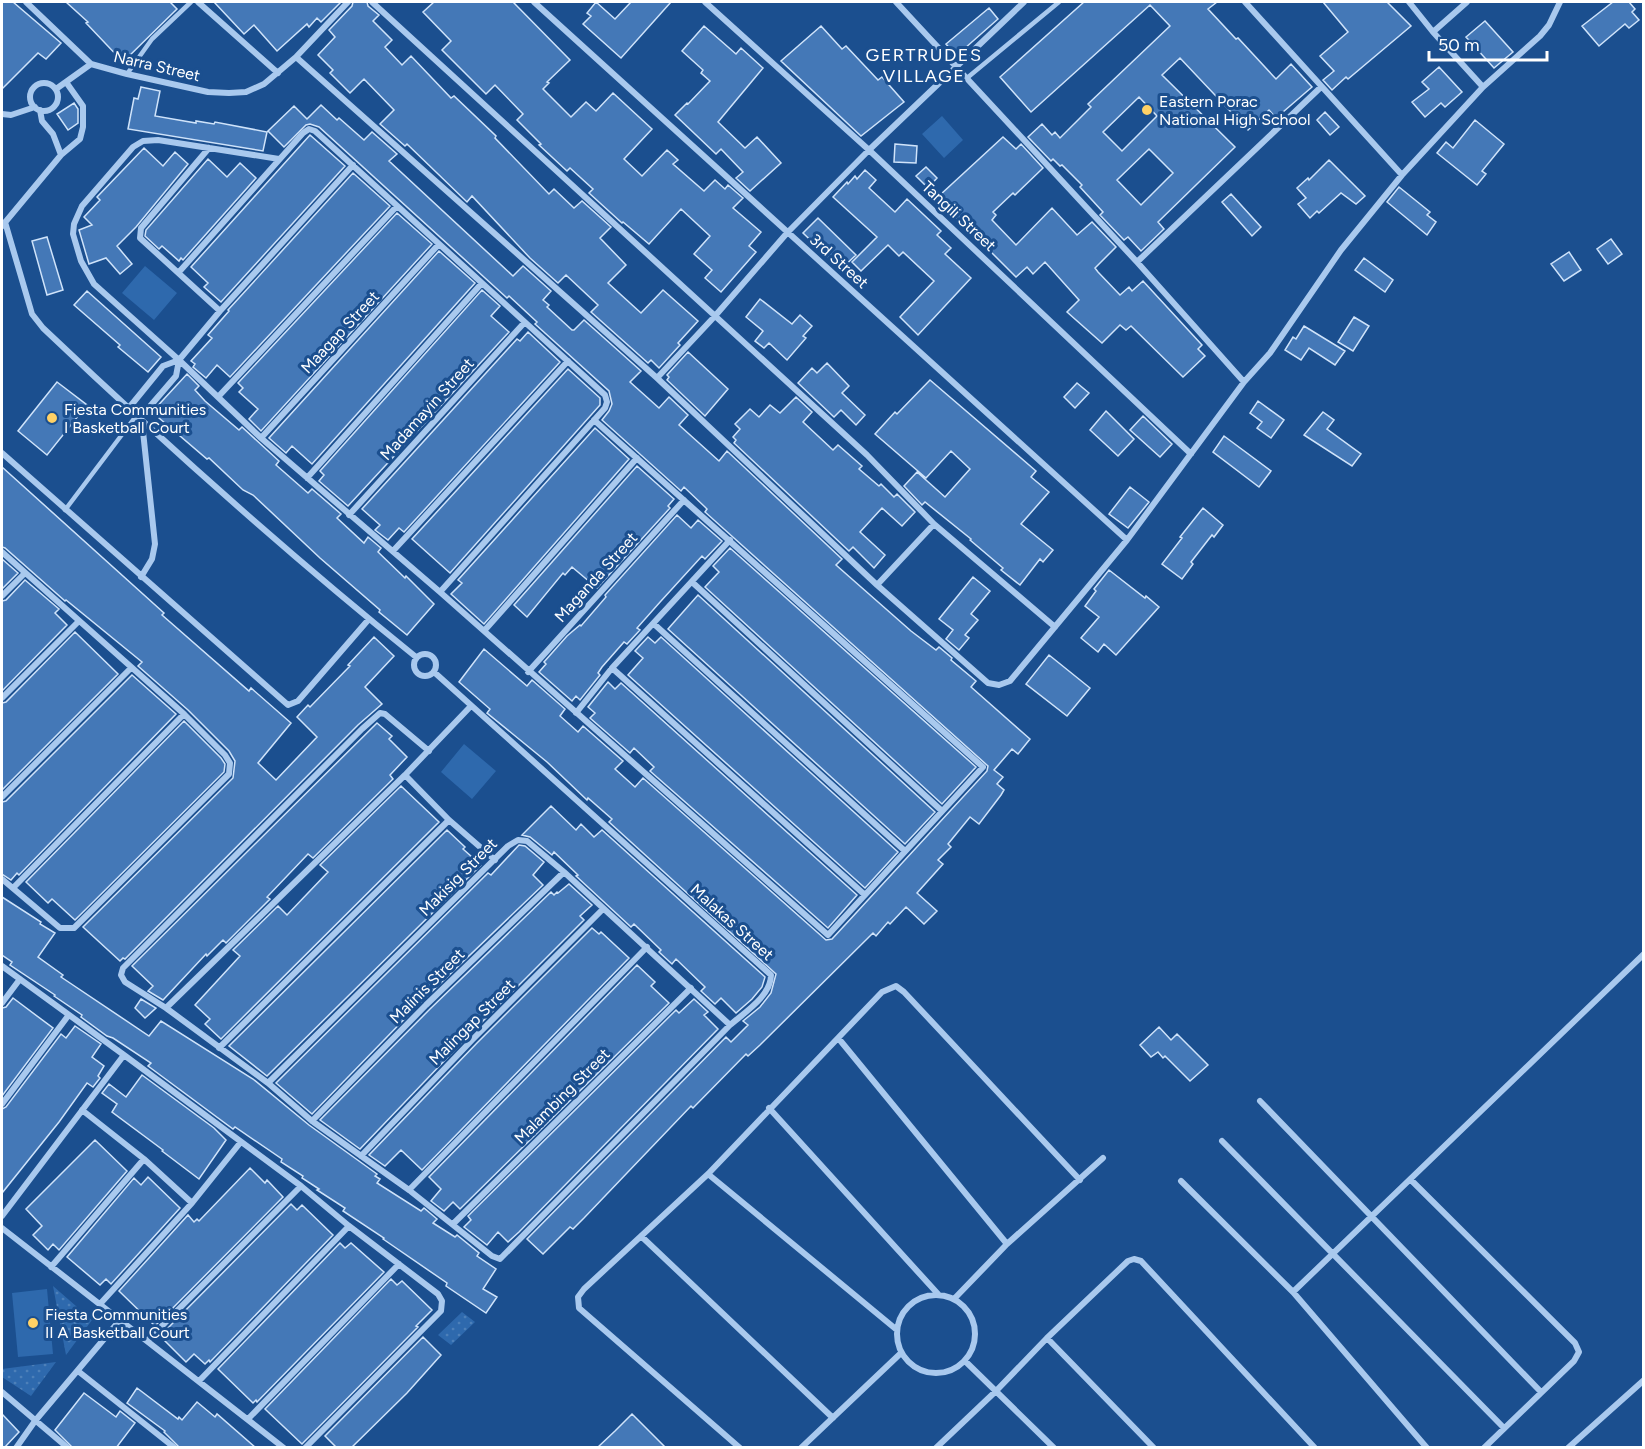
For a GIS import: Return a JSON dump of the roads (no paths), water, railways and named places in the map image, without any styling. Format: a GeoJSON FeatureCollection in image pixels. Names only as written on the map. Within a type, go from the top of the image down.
{"type":"FeatureCollection","features":[{"type":"Feature","properties":{"kind":"street","name":"Narra Street"},"geometry":{"type":"LineString","coordinates":[[26,2],[91,64],[208,92],[229,93],[246,92],[264,84],[296,57],[348,2]]}},
{"type":"Feature","properties":{"kind":"street"},"geometry":{"type":"LineString","coordinates":[[198,2],[278,73]]}},
{"type":"Feature","properties":{"kind":"street"},"geometry":{"type":"LineString","coordinates":[[372,2],[867,455],[934,524],[1055,627]]}},
{"type":"Feature","properties":{"kind":"street","name":"3rd Street"},"geometry":{"type":"LineString","coordinates":[[534,2],[1127,540]]}},
{"type":"Feature","properties":{"kind":"street","name":"Tangili Street"},"geometry":{"type":"LineString","coordinates":[[705,2],[869,150],[1191,454]]}},
{"type":"Feature","properties":{"kind":"street"},"geometry":{"type":"LineString","coordinates":[[896,2],[1137,262],[1244,382]]}},
{"type":"Feature","properties":{"kind":"street"},"geometry":{"type":"LineString","coordinates":[[657,378],[787,233],[869,150],[1024,2]]}},
{"type":"Feature","properties":{"kind":"street"},"geometry":{"type":"LineString","coordinates":[[1245,2],[1402,175]]}},
{"type":"Feature","properties":{"kind":"street"},"geometry":{"type":"LineString","coordinates":[[1409,2],[1483,87]]}},
{"type":"Feature","properties":{"kind":"street"},"geometry":{"type":"LineString","coordinates":[[1433,32],[1467,2]]}},
{"type":"Feature","properties":{"kind":"street"},"geometry":{"type":"LineString","coordinates":[[296,57],[657,378],[877,585],[988,683],[999,685],[1010,681],[1127,540],[1244,382],[1270,353],[1341,250],[1402,175],[1448,128],[1483,87],[1540,36],[1550,25],[1560,2]]}},
{"type":"Feature","properties":{"kind":"street"},"geometry":{"type":"LineString","coordinates":[[56,89],[91,64]]}},
{"type":"Feature","properties":{"kind":"street"},"geometry":{"type":"LineString","coordinates":[[2,114],[11,115],[37,109],[51,109],[58,95],[56,89],[48,83],[43,82],[33,87],[30,98],[37,109],[42,121],[53,134],[61,155]]}},
{"type":"Feature","properties":{"kind":"street"},"geometry":{"type":"LineString","coordinates":[[66,82],[83,106],[84,120],[80,139],[61,155],[3,224],[32,314],[43,328],[128,409],[369,619],[416,657]]}},
{"type":"Feature","properties":{"kind":"street"},"geometry":{"type":"LineString","coordinates":[[1137,262],[1322,87]]}},
{"type":"Feature","properties":{"kind":"street"},"geometry":{"type":"LineString","coordinates":[[179,272],[279,159],[309,129],[315,131],[353,165],[605,395],[607,402],[605,408],[440,592]]}},
{"type":"Feature","properties":{"kind":"street"},"geometry":{"type":"LineString","coordinates":[[279,159],[158,140],[143,141],[124,155],[81,206],[74,224],[73,234],[81,261],[94,284],[261,438],[440,592],[828,935],[983,767],[594,420]]}},
{"type":"Feature","properties":{"kind":"street"},"geometry":{"type":"LineString","coordinates":[[210,148],[139,233],[140,238],[220,311]]}},
{"type":"Feature","properties":{"kind":"street"},"geometry":{"type":"LineString","coordinates":[[141,577],[152,559],[155,544],[139,418],[176,376],[179,360],[220,311],[353,165]]}},
{"type":"Feature","properties":{"kind":"street"},"geometry":{"type":"LineString","coordinates":[[218,397],[397,206]]}},
{"type":"Feature","properties":{"kind":"street","name":"Maagap Street"},"geometry":{"type":"LineString","coordinates":[[261,438],[439,244]]}},
{"type":"Feature","properties":{"kind":"street"},"geometry":{"type":"LineString","coordinates":[[307,478],[482,283]]}},
{"type":"Feature","properties":{"kind":"street","name":"Madamayin Street"},"geometry":{"type":"LineString","coordinates":[[349,514],[524,323]]}},
{"type":"Feature","properties":{"kind":"street"},"geometry":{"type":"LineString","coordinates":[[128,409],[163,366],[179,360]]}},
{"type":"Feature","properties":{"kind":"street"},"geometry":{"type":"LineString","coordinates":[[393,551],[568,361]]}},
{"type":"Feature","properties":{"kind":"street"},"geometry":{"type":"LineString","coordinates":[[2,453],[65,511],[288,705],[298,700],[369,619]]}},
{"type":"Feature","properties":{"kind":"street"},"geometry":{"type":"LineString","coordinates":[[484,632],[637,458]]}},
{"type":"Feature","properties":{"kind":"street","name":"Maganda Street"},"geometry":{"type":"LineString","coordinates":[[528,672],[684,500]]}},
{"type":"Feature","properties":{"kind":"street"},"geometry":{"type":"LineString","coordinates":[[877,585],[934,524]]}},
{"type":"Feature","properties":{"kind":"street"},"geometry":{"type":"LineString","coordinates":[[576,713],[612,668],[730,540]]}},
{"type":"Feature","properties":{"kind":"street"},"geometry":{"type":"LineString","coordinates":[[2,552],[184,714],[225,755],[230,763],[229,774],[74,928],[60,928],[2,879]]}},
{"type":"Feature","properties":{"kind":"street"},"geometry":{"type":"LineString","coordinates":[[2,596],[25,573]]}},
{"type":"Feature","properties":{"kind":"street"},"geometry":{"type":"LineString","coordinates":[[692,582],[942,811]]}},
{"type":"Feature","properties":{"kind":"street"},"geometry":{"type":"LineString","coordinates":[[2,698],[79,621]]}},
{"type":"Feature","properties":{"kind":"street"},"geometry":{"type":"LineString","coordinates":[[654,624],[905,851]]}},
{"type":"Feature","properties":{"kind":"street"},"geometry":{"type":"LineString","coordinates":[[429,654],[436,666],[434,672],[426,677],[417,674],[413,666],[416,657],[429,654]]}},
{"type":"Feature","properties":{"kind":"street"},"geometry":{"type":"LineString","coordinates":[[2,797],[131,668]]}},
{"type":"Feature","properties":{"kind":"street"},"geometry":{"type":"LineString","coordinates":[[612,668],[865,895]]}},
{"type":"Feature","properties":{"kind":"street","name":"Malakas Street"},"geometry":{"type":"LineString","coordinates":[[434,672],[470,707],[771,975],[771,984],[767,991],[730,1025],[500,1259],[492,1256],[453,1224]]}},
{"type":"Feature","properties":{"kind":"street"},"geometry":{"type":"LineString","coordinates":[[166,1008],[405,775],[470,707]]}},
{"type":"Feature","properties":{"kind":"street"},"geometry":{"type":"LineString","coordinates":[[429,751],[385,714],[380,713],[123,968],[121,975],[125,982],[166,1008],[268,1083],[312,1121],[453,1224]]}},
{"type":"Feature","properties":{"kind":"street"},"geometry":{"type":"LineString","coordinates":[[13,888],[184,714]]}},
{"type":"Feature","properties":{"kind":"street"},"geometry":{"type":"LineString","coordinates":[[405,775],[449,820],[495,860]]}},
{"type":"Feature","properties":{"kind":"street"},"geometry":{"type":"LineString","coordinates":[[219,1048],[449,820]]}},
{"type":"Feature","properties":{"kind":"street","name":"Makisig Street"},"geometry":{"type":"LineString","coordinates":[[268,1083],[508,846],[518,840],[527,841],[564,872],[730,1025]]}},
{"type":"Feature","properties":{"kind":"street","name":"Malinis Street"},"geometry":{"type":"LineString","coordinates":[[312,1121],[426,1005],[564,872]]}},
{"type":"Feature","properties":{"kind":"street","name":"Malingap Street"},"geometry":{"type":"LineString","coordinates":[[361,1156],[473,1039],[603,909]]}},
{"type":"Feature","properties":{"kind":"street"},"geometry":{"type":"LineString","coordinates":[[409,1190],[647,947]]}},
{"type":"Feature","properties":{"kind":"street"},"geometry":{"type":"LineString","coordinates":[[1293,1292],[1644,954]]}},
{"type":"Feature","properties":{"kind":"street"},"geometry":{"type":"LineString","coordinates":[[2,966],[301,1186],[438,1294],[441,1311],[306,1448]]}},
{"type":"Feature","properties":{"kind":"street"},"geometry":{"type":"LineString","coordinates":[[2,1003],[20,979]]}},
{"type":"Feature","properties":{"kind":"street"},"geometry":{"type":"LineString","coordinates":[[740,1448],[579,1308],[578,1297],[708,1174],[882,992],[896,986],[904,992],[1080,1180]]}},
{"type":"Feature","properties":{"kind":"street","name":"Malambing Street"},"geometry":{"type":"LineString","coordinates":[[453,1224],[691,988]]}},
{"type":"Feature","properties":{"kind":"street"},"geometry":{"type":"LineString","coordinates":[[2,1104],[68,1016]]}},
{"type":"Feature","properties":{"kind":"street"},"geometry":{"type":"LineString","coordinates":[[839,1039],[1007,1244]]}},
{"type":"Feature","properties":{"kind":"street"},"geometry":{"type":"LineString","coordinates":[[2,1216],[123,1055]]}},
{"type":"Feature","properties":{"kind":"street"},"geometry":{"type":"LineString","coordinates":[[1260,1101],[1541,1392]]}},
{"type":"Feature","properties":{"kind":"street"},"geometry":{"type":"LineString","coordinates":[[769,1108],[938,1294]]}},
{"type":"Feature","properties":{"kind":"street"},"geometry":{"type":"LineString","coordinates":[[82,1110],[144,1159],[192,1203]]}},
{"type":"Feature","properties":{"kind":"street"},"geometry":{"type":"LineString","coordinates":[[1222,1141],[1504,1428]]}},
{"type":"Feature","properties":{"kind":"street"},"geometry":{"type":"LineString","coordinates":[[100,1305],[192,1203],[240,1143]]}},
{"type":"Feature","properties":{"kind":"street"},"geometry":{"type":"LineString","coordinates":[[954,1299],[1007,1244],[1104,1158]]}},
{"type":"Feature","properties":{"kind":"street"},"geometry":{"type":"LineString","coordinates":[[51,1267],[144,1159]]}},
{"type":"Feature","properties":{"kind":"street"},"geometry":{"type":"LineString","coordinates":[[708,1174],[897,1330]]}},
{"type":"Feature","properties":{"kind":"street"},"geometry":{"type":"LineString","coordinates":[[1411,1180],[1575,1343],[1579,1352],[1574,1361],[1484,1448]]}},
{"type":"Feature","properties":{"kind":"street"},"geometry":{"type":"LineString","coordinates":[[1181,1181],[1293,1292],[1427,1448]]}},
{"type":"Feature","properties":{"kind":"street"},"geometry":{"type":"LineString","coordinates":[[147,1341],[301,1186]]}},
{"type":"Feature","properties":{"kind":"street"},"geometry":{"type":"LineString","coordinates":[[199,1381],[349,1226]]}},
{"type":"Feature","properties":{"kind":"street"},"geometry":{"type":"LineString","coordinates":[[2,1228],[284,1448]]}},
{"type":"Feature","properties":{"kind":"street"},"geometry":{"type":"LineString","coordinates":[[640,1236],[833,1418]]}},
{"type":"Feature","properties":{"kind":"street"},"geometry":{"type":"LineString","coordinates":[[939,1446],[1047,1338],[1128,1261],[1134,1259],[1141,1261],[1315,1448]]}},
{"type":"Feature","properties":{"kind":"street"},"geometry":{"type":"LineString","coordinates":[[248,1419],[399,1264]]}},
{"type":"Feature","properties":{"kind":"street"},"geometry":{"type":"LineString","coordinates":[[938,1294],[954,1299],[972,1316],[975,1328],[974,1345],[965,1361],[956,1369],[944,1373],[919,1370],[901,1353],[897,1342],[900,1319],[915,1301],[926,1296],[938,1294]]}},
{"type":"Feature","properties":{"kind":"street"},"geometry":{"type":"LineString","coordinates":[[16,1448],[35,1421],[120,1320]]}},
{"type":"Feature","properties":{"kind":"street"},"geometry":{"type":"LineString","coordinates":[[1047,1338],[1154,1448]]}},
{"type":"Feature","properties":{"kind":"street"},"geometry":{"type":"LineString","coordinates":[[801,1448],[901,1353]]}},
{"type":"Feature","properties":{"kind":"street"},"geometry":{"type":"LineString","coordinates":[[965,1361],[1054,1448]]}},
{"type":"Feature","properties":{"kind":"street"},"geometry":{"type":"LineString","coordinates":[[78,1371],[175,1448]]}},
{"type":"Feature","properties":{"kind":"street"},"geometry":{"type":"LineString","coordinates":[[1568,1448],[1644,1380]]}},
{"type":"Feature","properties":{"kind":"street"},"geometry":{"type":"LineString","coordinates":[[2,1392],[68,1448]]}},
{"type":"Feature","properties":{"kind":"lane"},"geometry":{"type":"LineString","coordinates":[[127,74],[152,39],[191,2]]}},
{"type":"Feature","properties":{"kind":"lane"},"geometry":{"type":"LineString","coordinates":[[967,78],[1059,2]]}},
{"type":"Feature","properties":{"kind":"lane"},"geometry":{"type":"LineString","coordinates":[[65,511],[139,418]]}},
{"type":"Feature","properties":{"kind":"place","name":"Eastern Porac National High School"},"geometry":{"type":"Point","coordinates":[1147,110]}},
{"type":"Feature","properties":{"kind":"place","name":"Fiesta Communities I Basketball Court"},"geometry":{"type":"Point","coordinates":[52,418]}},
{"type":"Feature","properties":{"kind":"place","name":"Fiesta Communities II A Basketball Court"},"geometry":{"type":"Point","coordinates":[33,1323]}},
{"type":"Feature","properties":{"kind":"district","name":"GERTRUDES VILLAGE"},"geometry":{"type":"Point","coordinates":[924,65]}}]}
